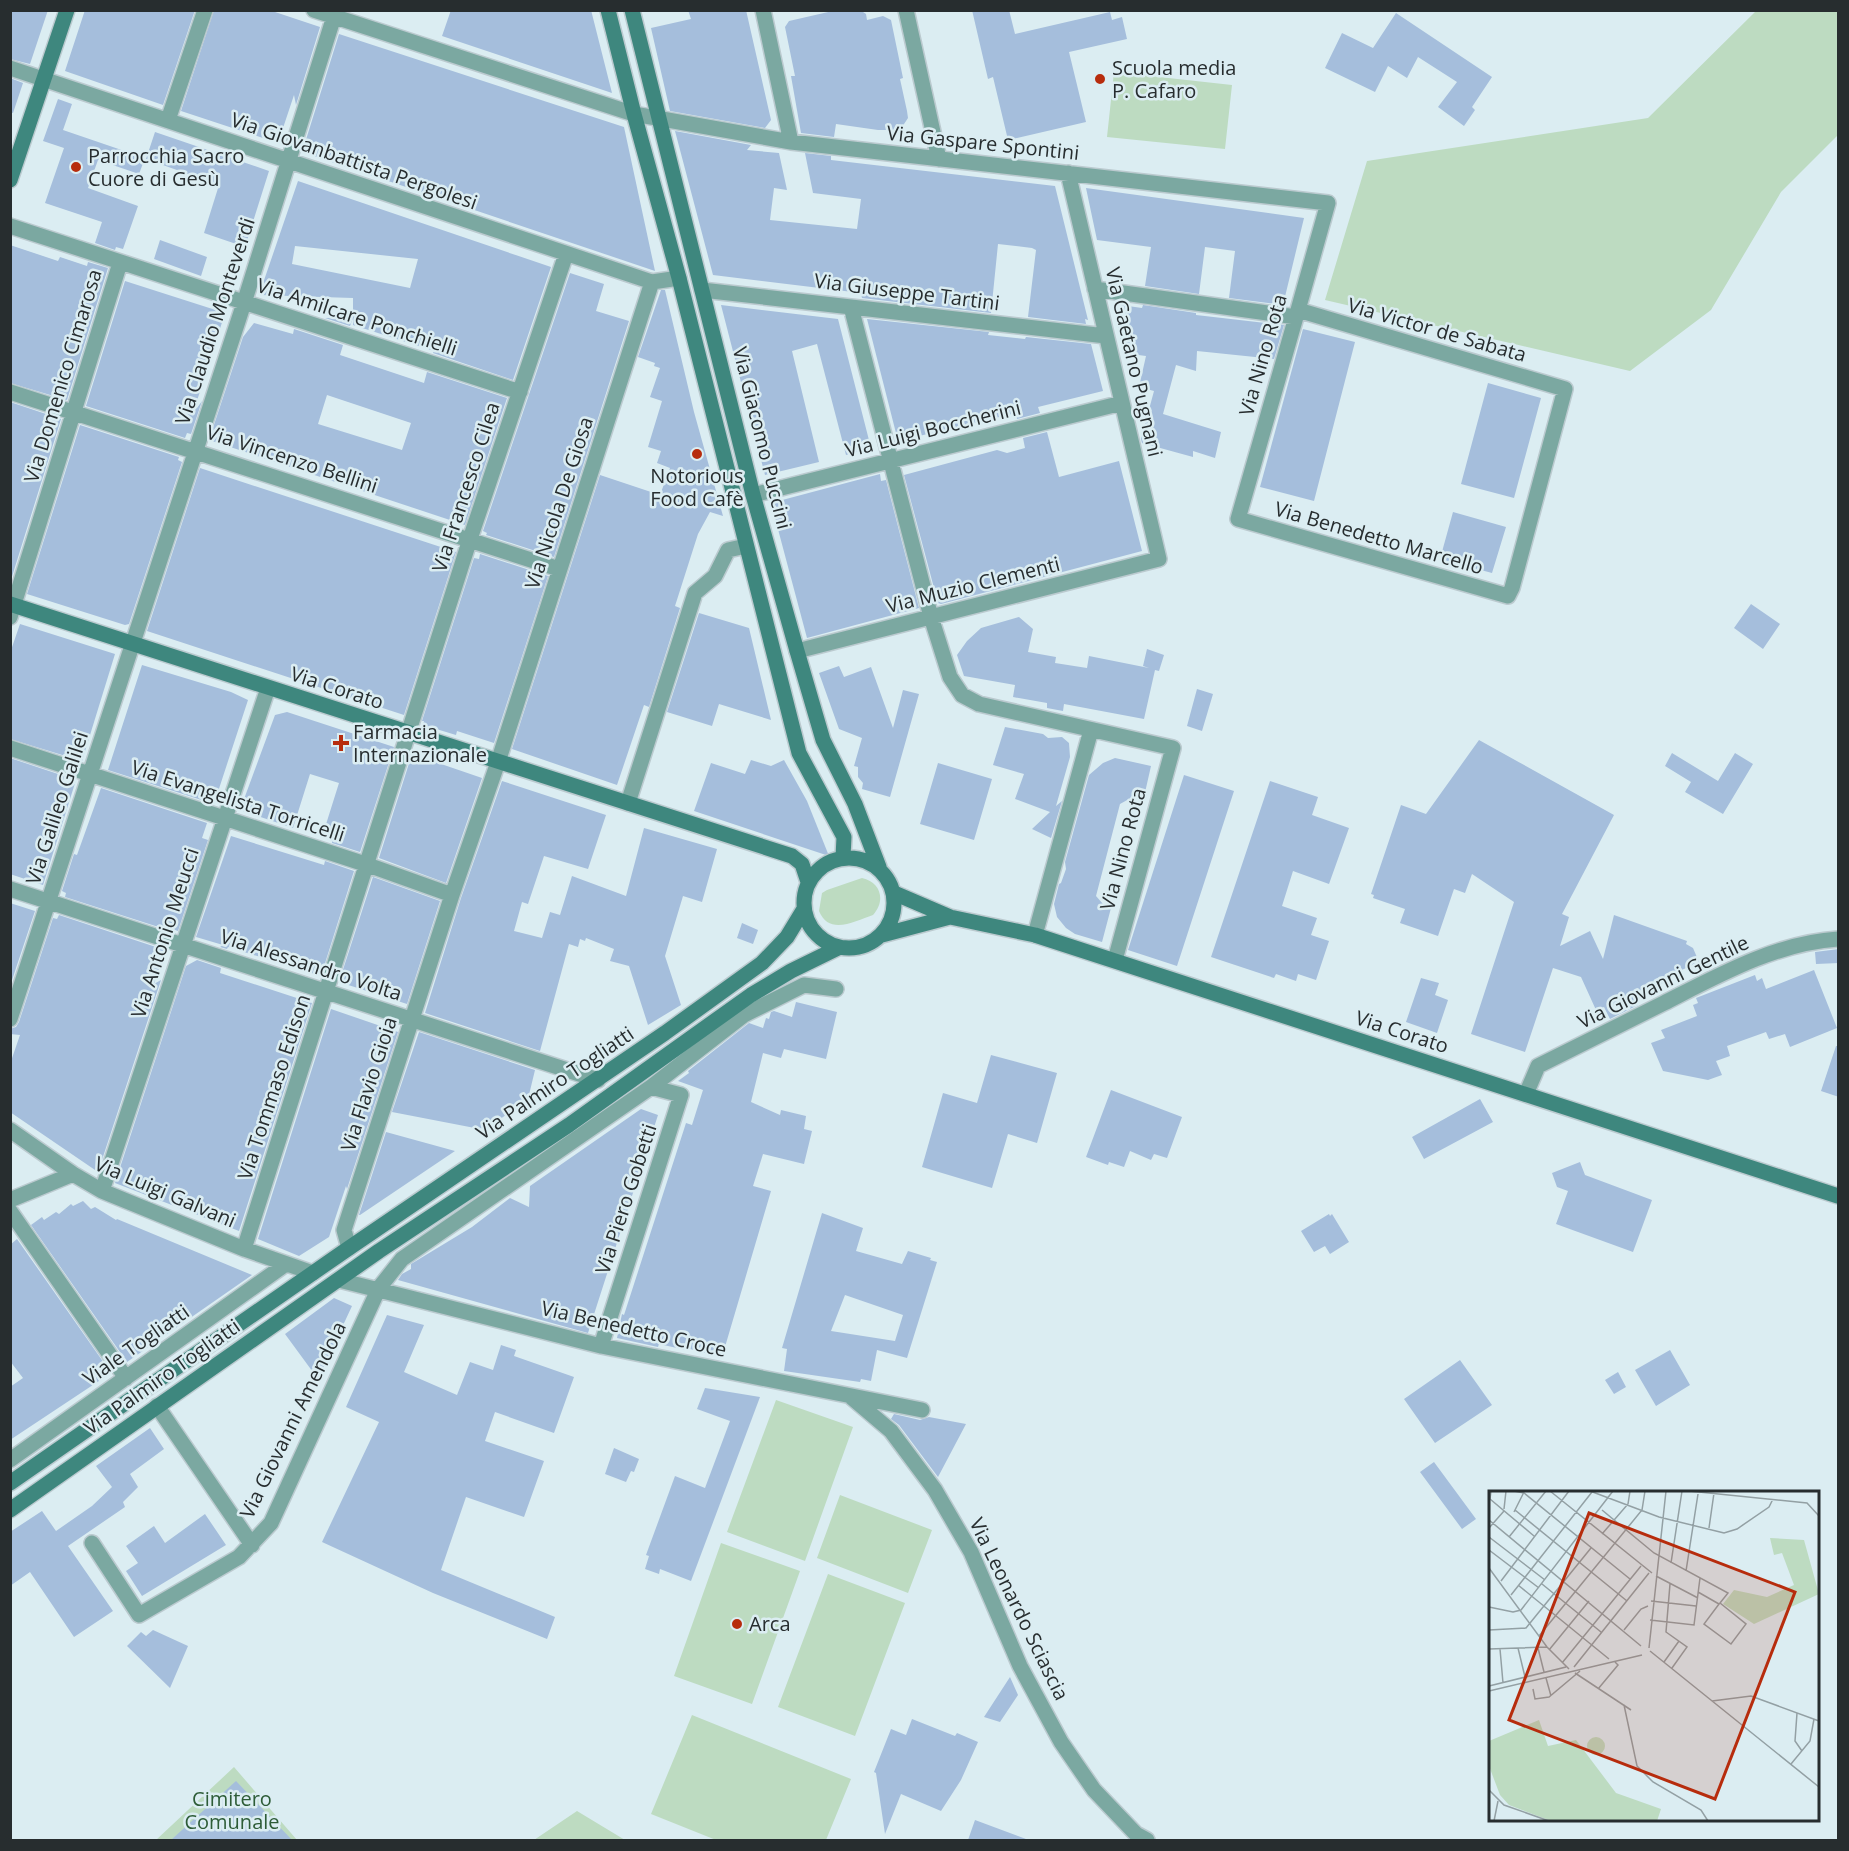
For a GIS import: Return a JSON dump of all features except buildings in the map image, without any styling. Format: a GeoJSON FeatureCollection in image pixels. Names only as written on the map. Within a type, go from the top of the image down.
{"type":"FeatureCollection","features":[{"type":"Feature","properties":{"kind":"main road"},"geometry":{"type":"LineString","coordinates":[[10,180],[67,10]]}},
{"type":"Feature","properties":{"kind":"main road"},"geometry":{"type":"LineString","coordinates":[[608,10],[679,278],[799,753],[844,837],[843,857]]}},
{"type":"Feature","properties":{"kind":"main road","name":"Via Giacomo Puccini"},"geometry":{"type":"LineString","coordinates":[[632,10],[753,495],[797,651],[823,740],[855,804],[879,867]]}},
{"type":"Feature","properties":{"kind":"main road","name":"Via Corato"},"geometry":{"type":"LineString","coordinates":[[12,608],[133,644],[792,856],[802,864],[808,882]]}},
{"type":"Feature","properties":{"kind":"main road"},"geometry":{"type":"LineString","coordinates":[[840,947],[826,943],[815,934],[804,909],[804,894],[808,882],[816,872],[825,864],[843,857],[862,859],[879,867],[889,879],[894,893],[895,908],[890,923],[882,935]]}},
{"type":"Feature","properties":{"kind":"main road","name":"Via Corato"},"geometry":{"type":"LineString","coordinates":[[894,893],[950,917],[1035,934],[1839,1196]]}},
{"type":"Feature","properties":{"kind":"main road","name":"Via Palmiro Togliatti"},"geometry":{"type":"LineString","coordinates":[[10,1484],[349,1248],[598,1080],[762,963],[787,937],[804,909]]}},
{"type":"Feature","properties":{"kind":"main road","name":"Via Corato"},"geometry":{"type":"LineString","coordinates":[[840,947],[855,948],[869,944],[882,935],[950,917]]}},
{"type":"Feature","properties":{"kind":"main road","name":"Via Palmiro Togliatti"},"geometry":{"type":"LineString","coordinates":[[10,1510],[339,1280],[569,1125],[752,995],[840,947]]}},
{"type":"Feature","properties":{"kind":"main road"},"geometry":{"type":"LineString","coordinates":[[313,1273],[339,1280]]}},
{"type":"Feature","properties":{"kind":"street"},"geometry":{"type":"LineString","coordinates":[[168,120],[205,10]]}},
{"type":"Feature","properties":{"kind":"street","name":"Via Gaspare Spontini"},"geometry":{"type":"LineString","coordinates":[[314,10],[335,14],[634,114],[659,119],[791,142],[1328,203]]}},
{"type":"Feature","properties":{"kind":"street"},"geometry":{"type":"LineString","coordinates":[[763,10],[791,142]]}},
{"type":"Feature","properties":{"kind":"street"},"geometry":{"type":"LineString","coordinates":[[906,10],[939,159]]}},
{"type":"Feature","properties":{"kind":"street","name":"Via Claudio Monteverdi"},"geometry":{"type":"LineString","coordinates":[[133,644],[335,14]]}},
{"type":"Feature","properties":{"kind":"street","name":"Via Giovanbattista Pergolesi"},"geometry":{"type":"LineString","coordinates":[[10,68],[652,282]]}},
{"type":"Feature","properties":{"kind":"street","name":"Via Gaetano Pugnani"},"geometry":{"type":"LineString","coordinates":[[1068,173],[1159,559]]}},
{"type":"Feature","properties":{"kind":"street","name":"Via Nino Rota"},"geometry":{"type":"LineString","coordinates":[[1238,519],[1328,203]]}},
{"type":"Feature","properties":{"kind":"street","name":"Via Amilcare Ponchielli"},"geometry":{"type":"LineString","coordinates":[[10,226],[520,392]]}},
{"type":"Feature","properties":{"kind":"street","name":"Via Francesco Cilea"},"geometry":{"type":"LineString","coordinates":[[409,733],[566,255]]}},
{"type":"Feature","properties":{"kind":"street","name":"Via Domenico Cimarosa"},"geometry":{"type":"LineString","coordinates":[[12,608],[120,263]]}},
{"type":"Feature","properties":{"kind":"street"},"geometry":{"type":"LineString","coordinates":[[652,282],[679,278]]}},
{"type":"Feature","properties":{"kind":"street","name":"Via Nicola De Giosa"},"geometry":{"type":"LineString","coordinates":[[498,762],[652,282]]}},
{"type":"Feature","properties":{"kind":"street","name":"Via Victor de Sabata"},"geometry":{"type":"LineString","coordinates":[[1095,289],[1297,314],[1565,389],[1508,596]]}},
{"type":"Feature","properties":{"kind":"street","name":"Via Giuseppe Tartini"},"geometry":{"type":"LineString","coordinates":[[702,290],[1106,336]]}},
{"type":"Feature","properties":{"kind":"street"},"geometry":{"type":"LineString","coordinates":[[851,307],[931,617],[950,677],[962,695],[979,704],[1091,730],[1035,934]]}},
{"type":"Feature","properties":{"kind":"street","name":"Via Vincenzo Bellini"},"geometry":{"type":"LineString","coordinates":[[10,392],[196,450],[559,569]]}},
{"type":"Feature","properties":{"kind":"street","name":"Via Luigi Boccherini"},"geometry":{"type":"LineString","coordinates":[[753,495],[1122,403]]}},
{"type":"Feature","properties":{"kind":"street","name":"Via Benedetto Marcello"},"geometry":{"type":"LineString","coordinates":[[1238,519],[1508,596]]}},
{"type":"Feature","properties":{"kind":"street"},"geometry":{"type":"LineString","coordinates":[[628,803],[695,593],[715,576],[728,550],[746,546]]}},
{"type":"Feature","properties":{"kind":"street","name":"Via Muzio Clementi"},"geometry":{"type":"LineString","coordinates":[[797,651],[1159,559]]}},
{"type":"Feature","properties":{"kind":"street","name":"Via Galileo Galilei"},"geometry":{"type":"LineString","coordinates":[[10,1019],[133,644]]}},
{"type":"Feature","properties":{"kind":"street","name":"Via Antonio Meucci"},"geometry":{"type":"LineString","coordinates":[[102,1191],[268,688]]}},
{"type":"Feature","properties":{"kind":"street","name":"Via Nino Rota"},"geometry":{"type":"LineString","coordinates":[[1091,730],[1173,748],[1114,960]]}},
{"type":"Feature","properties":{"kind":"street","name":"Via Tommaso Edison"},"geometry":{"type":"LineString","coordinates":[[244,1249],[409,733]]}},
{"type":"Feature","properties":{"kind":"street","name":"Via Evangelista Torricelli"},"geometry":{"type":"LineString","coordinates":[[10,748],[368,865],[452,895]]}},
{"type":"Feature","properties":{"kind":"street","name":"Via Flavio Gioia"},"geometry":{"type":"LineString","coordinates":[[349,1248],[344,1230],[452,895],[498,762]]}},
{"type":"Feature","properties":{"kind":"street","name":"Via Alessandro Volta"},"geometry":{"type":"LineString","coordinates":[[10,889],[598,1080]]}},
{"type":"Feature","properties":{"kind":"street","name":"Via Giovanni Gentile"},"geometry":{"type":"LineString","coordinates":[[1526,1094],[1538,1066],[1704,981],[1759,957],[1816,940],[1839,939]]}},
{"type":"Feature","properties":{"kind":"street","name":"Via Giovanni Amendola"},"geometry":{"type":"LineString","coordinates":[[92,1543],[139,1615],[239,1557],[271,1523],[379,1288],[402,1259],[651,1088],[744,1016],[804,985],[836,989]]}},
{"type":"Feature","properties":{"kind":"street","name":"Via Piero Gobetti"},"geometry":{"type":"LineString","coordinates":[[601,1346],[681,1095],[651,1088]]}},
{"type":"Feature","properties":{"kind":"street","name":"Via Luigi Galvani"},"geometry":{"type":"LineString","coordinates":[[10,1130],[73,1174],[102,1191],[244,1249],[313,1273]]}},
{"type":"Feature","properties":{"kind":"street"},"geometry":{"type":"LineString","coordinates":[[10,1200],[73,1174]]}},
{"type":"Feature","properties":{"kind":"street"},"geometry":{"type":"LineString","coordinates":[[10,1211],[126,1378]]}},
{"type":"Feature","properties":{"kind":"street","name":"Viale Togliatti"},"geometry":{"type":"LineString","coordinates":[[10,1460],[286,1264]]}},
{"type":"Feature","properties":{"kind":"street","name":"Via Benedetto Croce"},"geometry":{"type":"LineString","coordinates":[[339,1280],[379,1288],[601,1346],[922,1410]]}},
{"type":"Feature","properties":{"kind":"street","name":"Via Leonardo Sciascia"},"geometry":{"type":"LineString","coordinates":[[850,1396],[891,1431],[935,1490],[971,1552],[1020,1666],[1061,1742],[1094,1790],[1136,1834],[1147,1840]]}},
{"type":"Feature","properties":{"kind":"street"},"geometry":{"type":"LineString","coordinates":[[157,1406],[252,1545]]}},
{"type":"Feature","properties":{"kind":"green space"},"geometry":{"type":"Polygon","coordinates":[[[1756,11],[1838,11],[1838,135],[1781,192],[1711,310],[1630,371],[1325,300],[1367,161],[1648,118],[1756,11]]]}},
{"type":"Feature","properties":{"kind":"green space"},"geometry":{"type":"Polygon","coordinates":[[[1114,72],[1232,85],[1225,149],[1107,137],[1114,72]]]}},
{"type":"Feature","properties":{"kind":"green space"},"geometry":{"type":"Polygon","coordinates":[[[862,878],[874,884],[879,893],[879,904],[873,915],[843,925],[829,923],[823,919],[819,911],[822,893],[862,878]]]}},
{"type":"Feature","properties":{"kind":"green space"},"geometry":{"type":"Polygon","coordinates":[[[776,1400],[853,1427],[805,1561],[727,1532],[776,1400]]]}},
{"type":"Feature","properties":{"kind":"green space"},"geometry":{"type":"Polygon","coordinates":[[[840,1495],[932,1530],[908,1593],[817,1558],[840,1495]]]}},
{"type":"Feature","properties":{"kind":"green space","name":"Arca"},"geometry":{"type":"Polygon","coordinates":[[[721,1543],[800,1571],[752,1704],[674,1676],[721,1543]]]}},
{"type":"Feature","properties":{"kind":"green space"},"geometry":{"type":"Polygon","coordinates":[[[828,1574],[905,1603],[855,1736],[778,1707],[828,1574]]]}},
{"type":"Feature","properties":{"kind":"green space"},"geometry":{"type":"Polygon","coordinates":[[[692,1715],[851,1779],[826,1840],[716,1840],[651,1814],[692,1715]]]}},
{"type":"Feature","properties":{"kind":"green space","name":"Cimitero Comunale"},"geometry":{"type":"Polygon","coordinates":[[[234,1767],[297,1840],[156,1840],[234,1767]]]}},
{"type":"Feature","properties":{"kind":"green space"},"geometry":{"type":"Polygon","coordinates":[[[577,1811],[625,1840],[534,1840],[577,1811]]]}},
{"type":"Feature","properties":{"kind":"place","name":"Scuola media P. Cafaro"},"geometry":{"type":"Point","coordinates":[1100,79]}},
{"type":"Feature","properties":{"kind":"place","name":"Parrocchia Sacro Cuore di Gesù"},"geometry":{"type":"Point","coordinates":[76,167]}},
{"type":"Feature","properties":{"kind":"place","name":"Notorious Food Cafè"},"geometry":{"type":"Point","coordinates":[697,454]}},
{"type":"Feature","properties":{"kind":"place","name":"Farmacia Internazionale"},"geometry":{"type":"Point","coordinates":[341,743]}},
{"type":"Feature","properties":{"kind":"place","name":"Arca"},"geometry":{"type":"Point","coordinates":[737,1624]}}]}
